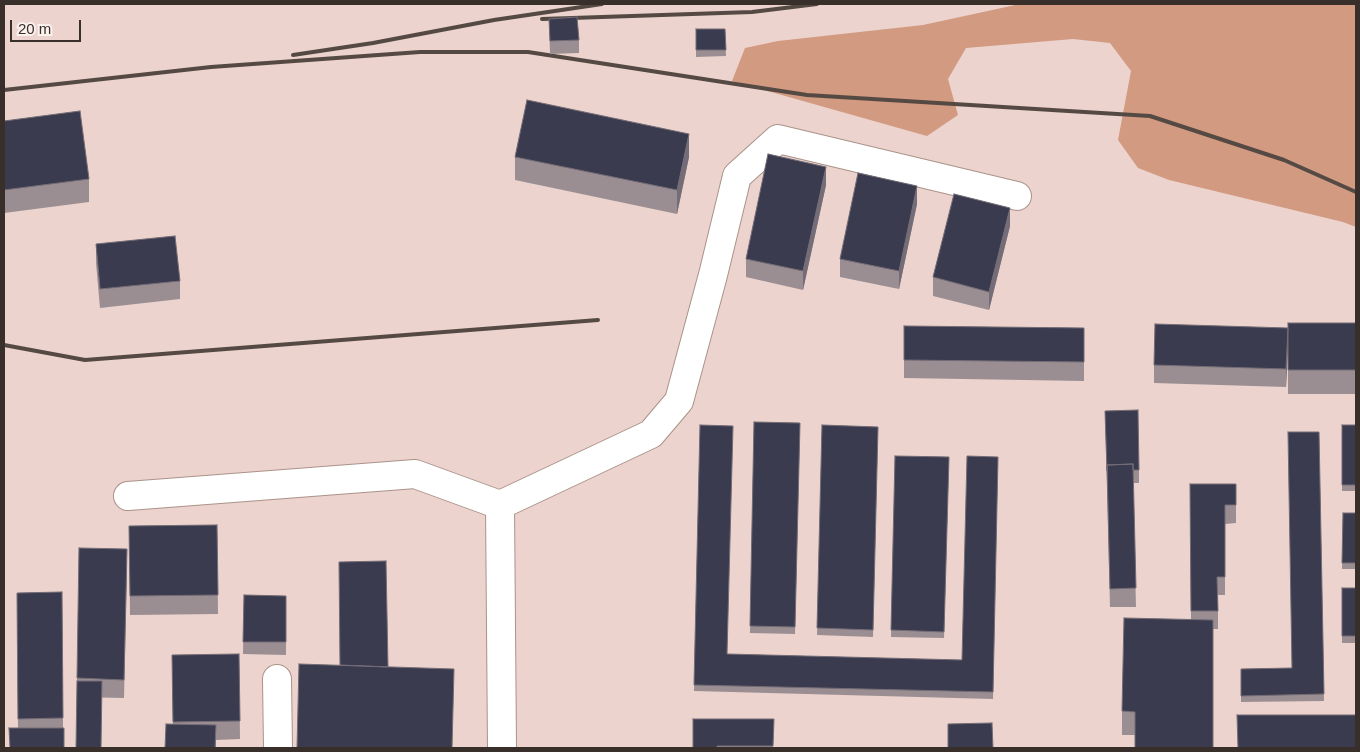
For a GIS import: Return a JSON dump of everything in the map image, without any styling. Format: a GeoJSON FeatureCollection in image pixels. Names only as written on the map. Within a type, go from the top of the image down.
{"type":"FeatureCollection","features":[{"type":"Feature","properties":{"kind":"lane"},"geometry":{"type":"LineString","coordinates":[[128,496],[414,474],[500,505],[651,434],[679,401],[737,176],[778,139],[1017,196]]}},
{"type":"Feature","properties":{"kind":"lane"},"geometry":{"type":"LineString","coordinates":[[500,505],[502,748]]}},
{"type":"Feature","properties":{"kind":"lane"},"geometry":{"type":"LineString","coordinates":[[277,680],[278,748]]}},
{"type":"Feature","properties":{"kind":"shaded area"},"geometry":{"type":"Polygon","coordinates":[[[4,4],[1356,4],[1356,748],[4,748],[4,4]]]}},
{"type":"Feature","properties":{"kind":"shaded area"},"geometry":{"type":"Polygon","coordinates":[[[1020,4],[1356,4],[1356,227],[1343,222],[1169,180],[1138,168],[1118,140],[1131,71],[1110,43],[1073,39],[966,48],[948,79],[958,115],[927,136],[732,81],[745,48],[778,41],[923,25],[1020,4]]]}},
{"type":"Feature","properties":{"kind":"building"},"geometry":{"type":"Polygon","coordinates":[[[577,17],[579,40],[550,41],[549,19],[577,17]]]}},
{"type":"Feature","properties":{"kind":"building"},"geometry":{"type":"Polygon","coordinates":[[[696,29],[725,29],[726,50],[696,50],[696,29]]]}},
{"type":"Feature","properties":{"kind":"building"},"geometry":{"type":"Polygon","coordinates":[[[527,100],[689,134],[677,190],[515,157],[527,100]]]}},
{"type":"Feature","properties":{"kind":"building"},"geometry":{"type":"Polygon","coordinates":[[[80,111],[89,179],[4,190],[4,121],[80,111]]]}},
{"type":"Feature","properties":{"kind":"building"},"geometry":{"type":"Polygon","coordinates":[[[768,154],[826,167],[803,271],[746,259],[768,154]]]}},
{"type":"Feature","properties":{"kind":"building"},"geometry":{"type":"Polygon","coordinates":[[[858,173],[917,186],[899,271],[840,259],[858,173]]]}},
{"type":"Feature","properties":{"kind":"building"},"geometry":{"type":"Polygon","coordinates":[[[954,194],[1010,208],[989,292],[933,277],[954,194]]]}},
{"type":"Feature","properties":{"kind":"building"},"geometry":{"type":"Polygon","coordinates":[[[175,236],[180,281],[100,289],[96,244],[175,236]]]}},
{"type":"Feature","properties":{"kind":"building"},"geometry":{"type":"Polygon","coordinates":[[[1288,323],[1356,323],[1356,370],[1288,370],[1288,323]]]}},
{"type":"Feature","properties":{"kind":"building"},"geometry":{"type":"Polygon","coordinates":[[[1155,324],[1288,328],[1286,369],[1154,365],[1155,324]]]}},
{"type":"Feature","properties":{"kind":"building"},"geometry":{"type":"Polygon","coordinates":[[[904,326],[1084,328],[1084,362],[904,360],[904,326]]]}},
{"type":"Feature","properties":{"kind":"building"},"geometry":{"type":"Polygon","coordinates":[[[1138,410],[1139,470],[1133,470],[1133,464],[1107,465],[1107,471],[1105,411],[1138,410]]]}},
{"type":"Feature","properties":{"kind":"building"},"geometry":{"type":"Polygon","coordinates":[[[754,422],[800,423],[795,627],[750,626],[754,422]]]}},
{"type":"Feature","properties":{"kind":"building"},"geometry":{"type":"Polygon","coordinates":[[[700,425],[733,426],[727,654],[962,660],[967,456],[998,457],[993,692],[694,685],[700,425]]]}},
{"type":"Feature","properties":{"kind":"building"},"geometry":{"type":"Polygon","coordinates":[[[822,425],[878,427],[873,630],[817,628],[822,425]]]}},
{"type":"Feature","properties":{"kind":"building"},"geometry":{"type":"Polygon","coordinates":[[[1342,425],[1356,425],[1356,485],[1342,485],[1342,425]]]}},
{"type":"Feature","properties":{"kind":"building"},"geometry":{"type":"Polygon","coordinates":[[[1288,432],[1319,432],[1324,694],[1241,696],[1241,669],[1292,668],[1288,432]]]}},
{"type":"Feature","properties":{"kind":"building"},"geometry":{"type":"Polygon","coordinates":[[[895,456],[949,457],[944,632],[891,630],[895,456]]]}},
{"type":"Feature","properties":{"kind":"building"},"geometry":{"type":"Polygon","coordinates":[[[1133,464],[1136,588],[1110,589],[1107,465],[1133,464]]]}},
{"type":"Feature","properties":{"kind":"building"},"geometry":{"type":"Polygon","coordinates":[[[1190,484],[1236,484],[1236,505],[1225,505],[1225,577],[1217,577],[1218,611],[1191,611],[1190,484]]]}},
{"type":"Feature","properties":{"kind":"building"},"geometry":{"type":"Polygon","coordinates":[[[1343,513],[1356,513],[1356,563],[1342,563],[1343,513]]]}},
{"type":"Feature","properties":{"kind":"building"},"geometry":{"type":"Polygon","coordinates":[[[217,525],[218,595],[130,596],[129,526],[217,525]]]}},
{"type":"Feature","properties":{"kind":"building"},"geometry":{"type":"Polygon","coordinates":[[[79,548],[127,549],[124,680],[77,678],[79,548]]]}},
{"type":"Feature","properties":{"kind":"building"},"geometry":{"type":"Polygon","coordinates":[[[386,561],[388,667],[340,665],[339,562],[386,561]]]}},
{"type":"Feature","properties":{"kind":"building"},"geometry":{"type":"Polygon","coordinates":[[[1342,588],[1356,588],[1356,636],[1342,636],[1342,588]]]}},
{"type":"Feature","properties":{"kind":"building"},"geometry":{"type":"Polygon","coordinates":[[[62,592],[63,718],[18,719],[17,593],[62,592]]]}},
{"type":"Feature","properties":{"kind":"building"},"geometry":{"type":"Polygon","coordinates":[[[244,595],[286,596],[286,642],[243,642],[244,595]]]}},
{"type":"Feature","properties":{"kind":"building"},"geometry":{"type":"Polygon","coordinates":[[[1124,618],[1213,620],[1213,748],[1135,748],[1135,712],[1122,711],[1124,618]]]}},
{"type":"Feature","properties":{"kind":"building"},"geometry":{"type":"Polygon","coordinates":[[[239,654],[240,721],[173,722],[172,655],[239,654]]]}},
{"type":"Feature","properties":{"kind":"building"},"geometry":{"type":"Polygon","coordinates":[[[299,664],[454,669],[452,748],[297,748],[299,664]]]}},
{"type":"Feature","properties":{"kind":"building"},"geometry":{"type":"Polygon","coordinates":[[[77,681],[102,681],[101,748],[76,748],[77,681]]]}},
{"type":"Feature","properties":{"kind":"building"},"geometry":{"type":"Polygon","coordinates":[[[1237,715],[1356,715],[1356,748],[1238,748],[1237,715]]]}},
{"type":"Feature","properties":{"kind":"building"},"geometry":{"type":"Polygon","coordinates":[[[693,719],[774,719],[773,746],[693,748],[693,719]]]}},
{"type":"Feature","properties":{"kind":"building"},"geometry":{"type":"Polygon","coordinates":[[[992,723],[993,748],[948,748],[948,724],[992,723]]]}},
{"type":"Feature","properties":{"kind":"building"},"geometry":{"type":"Polygon","coordinates":[[[166,724],[216,725],[215,748],[165,748],[166,724]]]}},
{"type":"Feature","properties":{"kind":"building"},"geometry":{"type":"Polygon","coordinates":[[[9,728],[64,728],[64,748],[10,748],[9,728]]]}},
{"type":"Feature","properties":{"kind":"railway"},"geometry":{"type":"LineString","coordinates":[[293,55],[373,43],[494,20],[602,4]]}},
{"type":"Feature","properties":{"kind":"railway"},"geometry":{"type":"LineString","coordinates":[[542,19],[752,12],[817,4]]}},
{"type":"Feature","properties":{"kind":"railway"},"geometry":{"type":"LineString","coordinates":[[4,90],[211,67],[420,52],[528,52],[807,95],[1150,116],[1284,160],[1356,192]]}},
{"type":"Feature","properties":{"kind":"railway"},"geometry":{"type":"LineString","coordinates":[[4,345],[85,360],[598,320]]}}]}
